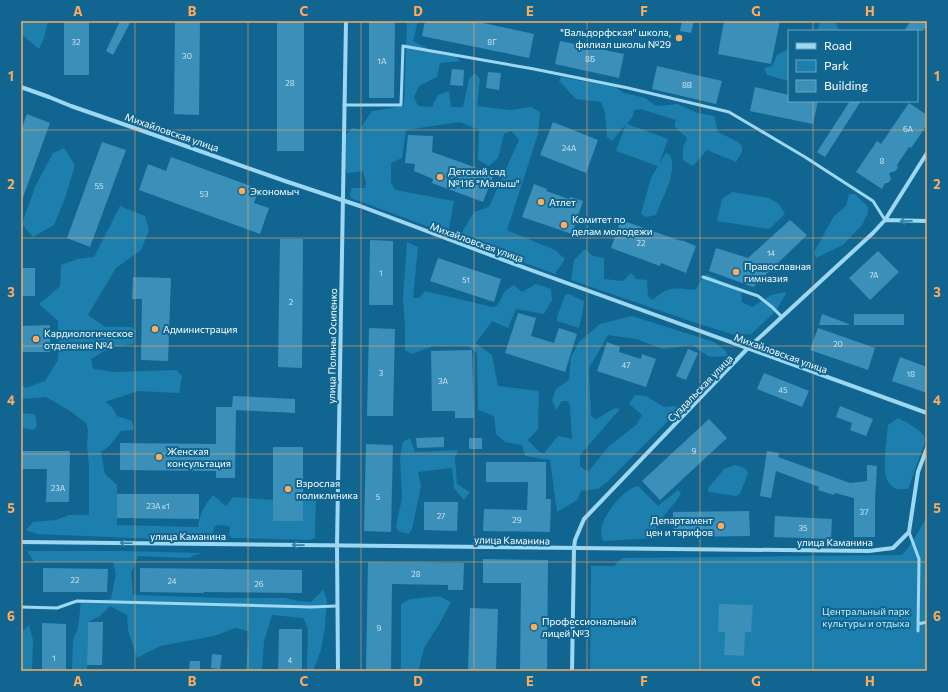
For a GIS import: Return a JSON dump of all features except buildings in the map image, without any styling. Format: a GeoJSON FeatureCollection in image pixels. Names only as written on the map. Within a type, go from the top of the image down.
{"type":"FeatureCollection","features":[{"type":"Feature","properties":{"kind":"street","name":"улица Полины Осипенко"},"geometry":{"type":"LineString","coordinates":[[338,671],[337,545],[346,21]]}},
{"type":"Feature","properties":{"kind":"street","name":"Михайловская улица"},"geometry":{"type":"LineString","coordinates":[[21,87],[71,106],[360,206],[528,269],[927,413]]}},
{"type":"Feature","properties":{"kind":"street","name":"Суздальская улица"},"geometry":{"type":"LineString","coordinates":[[572,671],[574,548],[575,540],[584,519],[748,349],[873,233],[885,220],[927,153]]}},
{"type":"Feature","properties":{"kind":"street"},"geometry":{"type":"LineString","coordinates":[[885,220],[927,221]]}},
{"type":"Feature","properties":{"kind":"street"},"geometry":{"type":"LineString","coordinates":[[909,532],[918,472],[927,448]]}},
{"type":"Feature","properties":{"kind":"street","name":"улица Каманина"},"geometry":{"type":"LineString","coordinates":[[21,542],[869,550],[894,548],[909,532]]}},
{"type":"Feature","properties":{"kind":"lane"},"geometry":{"type":"LineString","coordinates":[[344,105],[401,105],[402,46],[534,69],[628,88],[729,112],[806,157],[873,201],[885,220]]}},
{"type":"Feature","properties":{"kind":"lane"},"geometry":{"type":"LineString","coordinates":[[703,277],[758,296],[782,317]]}},
{"type":"Feature","properties":{"kind":"lane"},"geometry":{"type":"LineString","coordinates":[[909,532],[919,559],[918,631]]}},
{"type":"Feature","properties":{"kind":"lane"},"geometry":{"type":"LineString","coordinates":[[21,607],[56,608],[76,601],[337,606]]}},
{"type":"Feature","properties":{"kind":"lane"},"geometry":{"type":"LineString","coordinates":[[918,624],[927,622]]}},
{"type":"Feature","properties":{"kind":"green space"},"geometry":{"type":"Polygon","coordinates":[[[21,21],[48,21],[44,38],[39,49],[21,34],[21,21]]]}},
{"type":"Feature","properties":{"kind":"green space"},"geometry":{"type":"Polygon","coordinates":[[[407,21],[418,21],[413,41],[434,52],[453,53],[460,61],[440,63],[437,77],[419,86],[414,97],[418,106],[432,107],[438,95],[449,91],[451,107],[463,107],[469,79],[475,73],[480,79],[477,106],[511,110],[531,107],[540,112],[538,134],[507,230],[555,250],[565,259],[555,274],[465,241],[461,234],[474,212],[489,207],[519,140],[511,131],[504,134],[498,158],[489,166],[478,160],[479,130],[460,122],[406,130],[402,158],[391,163],[391,182],[395,190],[454,201],[448,234],[351,198],[350,194],[352,188],[365,188],[366,184],[363,171],[347,173],[345,169],[346,135],[352,128],[360,129],[372,111],[404,106],[407,21]]]}},
{"type":"Feature","properties":{"kind":"green space"},"geometry":{"type":"Polygon","coordinates":[[[820,21],[835,21],[839,30],[817,30],[820,21]]]}},
{"type":"Feature","properties":{"kind":"green space"},"geometry":{"type":"Polygon","coordinates":[[[788,50],[788,81],[767,75],[764,68],[772,66],[777,55],[788,50]]]}},
{"type":"Feature","properties":{"kind":"green space"},"geometry":{"type":"Polygon","coordinates":[[[561,77],[615,87],[624,93],[645,98],[654,105],[660,106],[677,104],[698,113],[714,116],[718,132],[738,142],[742,146],[742,152],[736,162],[707,150],[693,166],[683,160],[683,148],[687,138],[674,126],[676,120],[641,109],[634,110],[633,116],[627,124],[668,139],[659,164],[666,153],[670,155],[672,162],[671,177],[656,215],[647,217],[641,214],[651,178],[658,166],[616,151],[626,124],[612,141],[607,137],[605,113],[601,102],[576,99],[559,81],[561,77]]]}},
{"type":"Feature","properties":{"kind":"green space"},"geometry":{"type":"Polygon","coordinates":[[[64,148],[75,165],[64,201],[54,225],[33,237],[22,224],[35,187],[53,153],[64,148]]]}},
{"type":"Feature","properties":{"kind":"green space"},"geometry":{"type":"Polygon","coordinates":[[[732,192],[769,198],[779,204],[785,214],[769,229],[717,221],[722,199],[732,192]]]}},
{"type":"Feature","properties":{"kind":"green space"},"geometry":{"type":"Polygon","coordinates":[[[849,194],[855,194],[868,207],[868,213],[862,225],[843,245],[816,258],[814,252],[834,216],[846,206],[849,194]]]}},
{"type":"Feature","properties":{"kind":"green space"},"geometry":{"type":"Polygon","coordinates":[[[120,206],[145,216],[149,230],[141,250],[116,268],[88,315],[105,327],[132,327],[136,331],[133,344],[111,347],[91,359],[93,369],[115,372],[176,370],[182,376],[179,393],[138,391],[105,402],[112,407],[117,416],[132,421],[134,430],[121,431],[109,446],[101,452],[105,474],[117,485],[117,525],[198,527],[203,510],[213,495],[226,506],[233,497],[273,500],[273,521],[302,521],[303,495],[316,492],[315,538],[310,540],[232,538],[229,535],[230,527],[222,525],[215,526],[212,536],[204,541],[37,534],[26,530],[33,522],[56,520],[69,515],[89,515],[88,431],[86,423],[70,411],[46,397],[21,399],[21,384],[26,388],[45,381],[58,360],[58,321],[39,304],[60,286],[61,265],[77,259],[94,257],[120,206]]]}},
{"type":"Feature","properties":{"kind":"green space"},"geometry":{"type":"Polygon","coordinates":[[[407,242],[418,247],[413,298],[419,298],[425,291],[492,307],[497,306],[505,291],[514,285],[522,292],[536,284],[551,289],[552,300],[544,314],[516,309],[508,328],[492,321],[476,343],[492,355],[498,386],[539,391],[538,429],[528,440],[539,452],[544,453],[558,436],[572,439],[570,405],[567,401],[562,401],[556,410],[552,400],[556,389],[569,380],[571,357],[579,342],[600,324],[632,316],[714,342],[726,351],[727,356],[710,357],[691,345],[663,349],[636,339],[608,335],[589,368],[591,416],[596,419],[615,408],[620,409],[580,455],[580,466],[588,472],[609,446],[636,425],[642,415],[629,404],[635,395],[646,396],[664,407],[675,406],[679,410],[607,482],[598,489],[581,491],[577,500],[557,512],[550,460],[525,456],[522,445],[505,442],[496,434],[494,416],[478,410],[477,353],[468,346],[433,346],[412,354],[405,350],[403,299],[407,242]]]}},
{"type":"Feature","properties":{"kind":"green space"},"geometry":{"type":"Polygon","coordinates":[[[585,249],[593,256],[604,258],[604,279],[623,281],[631,273],[636,279],[647,280],[648,296],[653,300],[663,292],[672,289],[695,290],[706,274],[741,290],[742,302],[752,307],[771,295],[787,292],[775,312],[751,334],[735,335],[571,280],[574,260],[585,249]]]}},
{"type":"Feature","properties":{"kind":"green space"},"geometry":{"type":"Polygon","coordinates":[[[569,294],[584,301],[579,328],[557,321],[565,295],[569,294]]]}},
{"type":"Feature","properties":{"kind":"green space"},"geometry":{"type":"Polygon","coordinates":[[[21,413],[35,415],[37,425],[34,430],[21,428],[21,413]]]}},
{"type":"Feature","properties":{"kind":"green space"},"geometry":{"type":"Polygon","coordinates":[[[898,418],[917,429],[926,439],[908,489],[896,489],[891,485],[887,480],[885,468],[888,425],[898,418]]]}},
{"type":"Feature","properties":{"kind":"green space"},"geometry":{"type":"Polygon","coordinates":[[[410,438],[415,452],[458,450],[455,458],[457,484],[470,492],[464,500],[454,488],[452,468],[418,472],[421,486],[412,529],[409,534],[398,531],[396,526],[402,498],[400,457],[403,442],[410,438]]]}},
{"type":"Feature","properties":{"kind":"green space"},"geometry":{"type":"Polygon","coordinates":[[[735,465],[745,468],[748,473],[740,494],[736,496],[709,492],[708,488],[724,469],[735,465]]]}},
{"type":"Feature","properties":{"kind":"green space"},"geometry":{"type":"Polygon","coordinates":[[[638,486],[658,506],[678,490],[681,493],[656,525],[657,538],[603,541],[601,531],[602,525],[609,511],[626,492],[638,486]]]}},
{"type":"Feature","properties":{"kind":"green space","name":"Центральный парк культуры и отдыха"},"geometry":{"type":"Polygon","coordinates":[[[927,517],[927,671],[590,671],[591,566],[614,566],[622,558],[902,555],[911,544],[927,517]]]}},
{"type":"Feature","properties":{"kind":"green space"},"geometry":{"type":"Polygon","coordinates":[[[27,551],[201,553],[188,558],[138,556],[131,573],[133,595],[285,598],[311,602],[323,590],[327,599],[325,627],[321,650],[314,668],[316,671],[307,671],[308,628],[303,618],[272,615],[264,641],[262,671],[246,671],[249,631],[235,628],[214,636],[160,646],[137,658],[128,630],[127,615],[110,606],[100,616],[88,622],[87,671],[72,671],[73,640],[78,628],[81,602],[111,599],[116,573],[113,562],[34,562],[27,551]]]}},
{"type":"Feature","properties":{"kind":"green space"},"geometry":{"type":"Polygon","coordinates":[[[439,596],[451,602],[424,648],[419,671],[401,671],[401,604],[410,599],[439,596]]]}},
{"type":"Feature","properties":{"kind":"green space"},"geometry":{"type":"Polygon","coordinates":[[[29,625],[33,640],[32,671],[22,671],[21,633],[29,625]]]}},
{"type":"Feature","properties":{"kind":"place","name":"\"Вальдорфская\" школа, филиал школы №29"},"geometry":{"type":"Point","coordinates":[679,38]}},
{"type":"Feature","properties":{"kind":"place","name":"Детский сад №116 \"Малыш\""},"geometry":{"type":"Point","coordinates":[440,177]}},
{"type":"Feature","properties":{"kind":"place","name":"Экономыч"},"geometry":{"type":"Point","coordinates":[242,191]}},
{"type":"Feature","properties":{"kind":"place","name":"Атлет"},"geometry":{"type":"Point","coordinates":[541,202]}},
{"type":"Feature","properties":{"kind":"place","name":"Комитет по делам молодежи"},"geometry":{"type":"Point","coordinates":[564,225]}},
{"type":"Feature","properties":{"kind":"place","name":"Православная гимназия"},"geometry":{"type":"Point","coordinates":[736,272]}},
{"type":"Feature","properties":{"kind":"place","name":"Администрация"},"geometry":{"type":"Point","coordinates":[155,329]}},
{"type":"Feature","properties":{"kind":"place","name":"Кардиологическое отделение №4"},"geometry":{"type":"Point","coordinates":[36,339]}},
{"type":"Feature","properties":{"kind":"place","name":"Женская консультация"},"geometry":{"type":"Point","coordinates":[159,457]}},
{"type":"Feature","properties":{"kind":"place","name":"Взрослая поликлиника"},"geometry":{"type":"Point","coordinates":[288,489]}},
{"type":"Feature","properties":{"kind":"place","name":"Департамент цен и тарифов"},"geometry":{"type":"Point","coordinates":[721,526]}},
{"type":"Feature","properties":{"kind":"place","name":"Профессиональный лицей №3"},"geometry":{"type":"Point","coordinates":[534,627]}}]}
